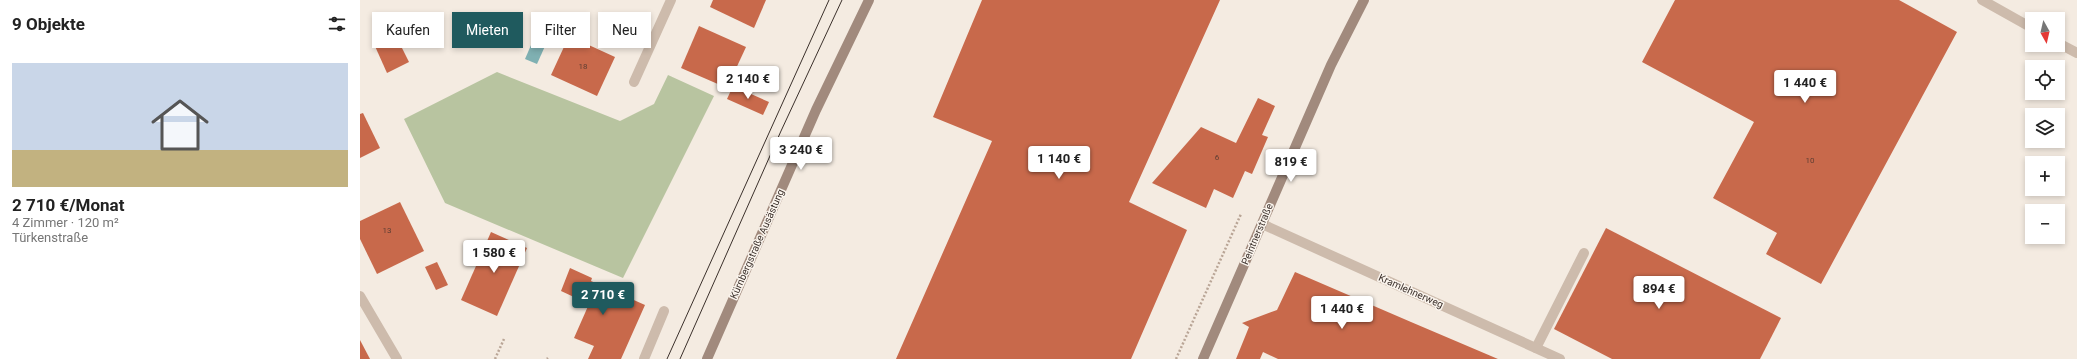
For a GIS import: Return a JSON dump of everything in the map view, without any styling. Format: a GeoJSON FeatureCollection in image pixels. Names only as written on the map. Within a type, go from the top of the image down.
{"type":"FeatureCollection","features":[{"type":"Feature","properties":{"kind":"street"},"geometry":{"type":"LineString","coordinates":[[634,82],[671,0]]}},
{"type":"Feature","properties":{"kind":"street","name":"Kürnbergstraße Ausästung"},"geometry":{"type":"LineString","coordinates":[[707,359],[816,110],[869,0]]}},
{"type":"Feature","properties":{"kind":"street","name":"Peintnerstraße"},"geometry":{"type":"LineString","coordinates":[[1203,359],[1331,65],[1364,0]]}},
{"type":"Feature","properties":{"kind":"street"},"geometry":{"type":"LineString","coordinates":[[1982,0],[2025,24]]}},
{"type":"Feature","properties":{"kind":"street"},"geometry":{"type":"LineString","coordinates":[[2065,47],[2077,53]]}},
{"type":"Feature","properties":{"kind":"street","name":"Kramlehnerweg"},"geometry":{"type":"LineString","coordinates":[[1262,224],[1560,359]]}},
{"type":"Feature","properties":{"kind":"street"},"geometry":{"type":"LineString","coordinates":[[1536,348],[1584,253]]}},
{"type":"Feature","properties":{"kind":"street"},"geometry":{"type":"LineString","coordinates":[[360,296],[397,359]]}},
{"type":"Feature","properties":{"kind":"street"},"geometry":{"type":"LineString","coordinates":[[644,359],[664,311]]}},
{"type":"Feature","properties":{"kind":"path"},"geometry":{"type":"LineString","coordinates":[[1176,359],[1241,214]]}},
{"type":"Feature","properties":{"kind":"path"},"geometry":{"type":"LineString","coordinates":[[495,359],[504,339]]}},
{"type":"Feature","properties":{"kind":"green space"},"geometry":{"type":"Polygon","coordinates":[[[497,72],[620,121],[654,104],[668,75],[714,96],[623,278],[445,203],[404,119],[497,72]]]}},
{"type":"Feature","properties":{"kind":"water"},"geometry":{"type":"Polygon","coordinates":[[[531,45],[531,48],[544,48],[537,64],[525,59],[531,45]]]}},
{"type":"Feature","properties":{"kind":"building"},"geometry":{"type":"Polygon","coordinates":[[[713,0],[766,0],[754,28],[710,7],[713,0]]]}},
{"type":"Feature","properties":{"kind":"building"},"geometry":{"type":"Polygon","coordinates":[[[982,0],[1220,0],[1129,202],[1187,230],[1131,359],[896,359],[992,141],[933,117],[982,0]]]}},
{"type":"Feature","properties":{"kind":"building"},"geometry":{"type":"Polygon","coordinates":[[[1675,0],[1899,0],[1957,32],[1821,284],[1766,254],[1777,233],[1713,198],[1754,122],[1642,62],[1675,0]]]}},
{"type":"Feature","properties":{"kind":"building"},"geometry":{"type":"Polygon","coordinates":[[[699,26],[746,47],[727,88],[681,68],[699,26]]]}},
{"type":"Feature","properties":{"kind":"building"},"geometry":{"type":"Polygon","coordinates":[[[590,46],[615,57],[597,96],[551,75],[563,48],[590,48],[590,46]]]}},
{"type":"Feature","properties":{"kind":"building"},"geometry":{"type":"Polygon","coordinates":[[[376,48],[402,48],[409,62],[387,73],[376,48]]]}},
{"type":"Feature","properties":{"kind":"building"},"geometry":{"type":"Polygon","coordinates":[[[733,86],[769,102],[763,115],[727,99],[733,86]]]}},
{"type":"Feature","properties":{"kind":"building"},"geometry":{"type":"Polygon","coordinates":[[[1258,98],[1275,106],[1262,135],[1268,137],[1252,174],[1245,171],[1233,198],[1214,189],[1206,208],[1152,183],[1201,127],[1236,143],[1258,98]]]}},
{"type":"Feature","properties":{"kind":"building"},"geometry":{"type":"Polygon","coordinates":[[[363,113],[380,148],[360,158],[360,114],[363,113]]]}},
{"type":"Feature","properties":{"kind":"building"},"geometry":{"type":"Polygon","coordinates":[[[400,202],[424,251],[377,274],[360,239],[360,221],[400,202]]]}},
{"type":"Feature","properties":{"kind":"building"},"geometry":{"type":"Polygon","coordinates":[[[1606,228],[1781,318],[1760,359],[1612,359],[1554,329],[1606,228]]]}},
{"type":"Feature","properties":{"kind":"building"},"geometry":{"type":"Polygon","coordinates":[[[491,232],[527,248],[497,316],[461,300],[491,232]]]}},
{"type":"Feature","properties":{"kind":"building"},"geometry":{"type":"Polygon","coordinates":[[[437,262],[448,285],[436,290],[425,267],[437,262]]]}},
{"type":"Feature","properties":{"kind":"building"},"geometry":{"type":"Polygon","coordinates":[[[570,268],[592,278],[591,281],[645,305],[621,359],[588,359],[594,346],[574,338],[589,304],[561,291],[570,268]]]}},
{"type":"Feature","properties":{"kind":"building"},"geometry":{"type":"Polygon","coordinates":[[[1295,272],[1498,359],[1278,359],[1263,352],[1260,359],[1236,359],[1249,327],[1242,323],[1277,310],[1295,272]]]}},
{"type":"Feature","properties":{"kind":"building"},"geometry":{"type":"Polygon","coordinates":[[[360,340],[370,359],[360,359],[360,340]]]}},
{"type":"Feature","properties":{"kind":"tram line"},"geometry":{"type":"LineString","coordinates":[[667,359],[829,0]]}},
{"type":"Feature","properties":{"kind":"tram line"},"geometry":{"type":"LineString","coordinates":[[680,359],[781,131],[842,0]]}}]}
